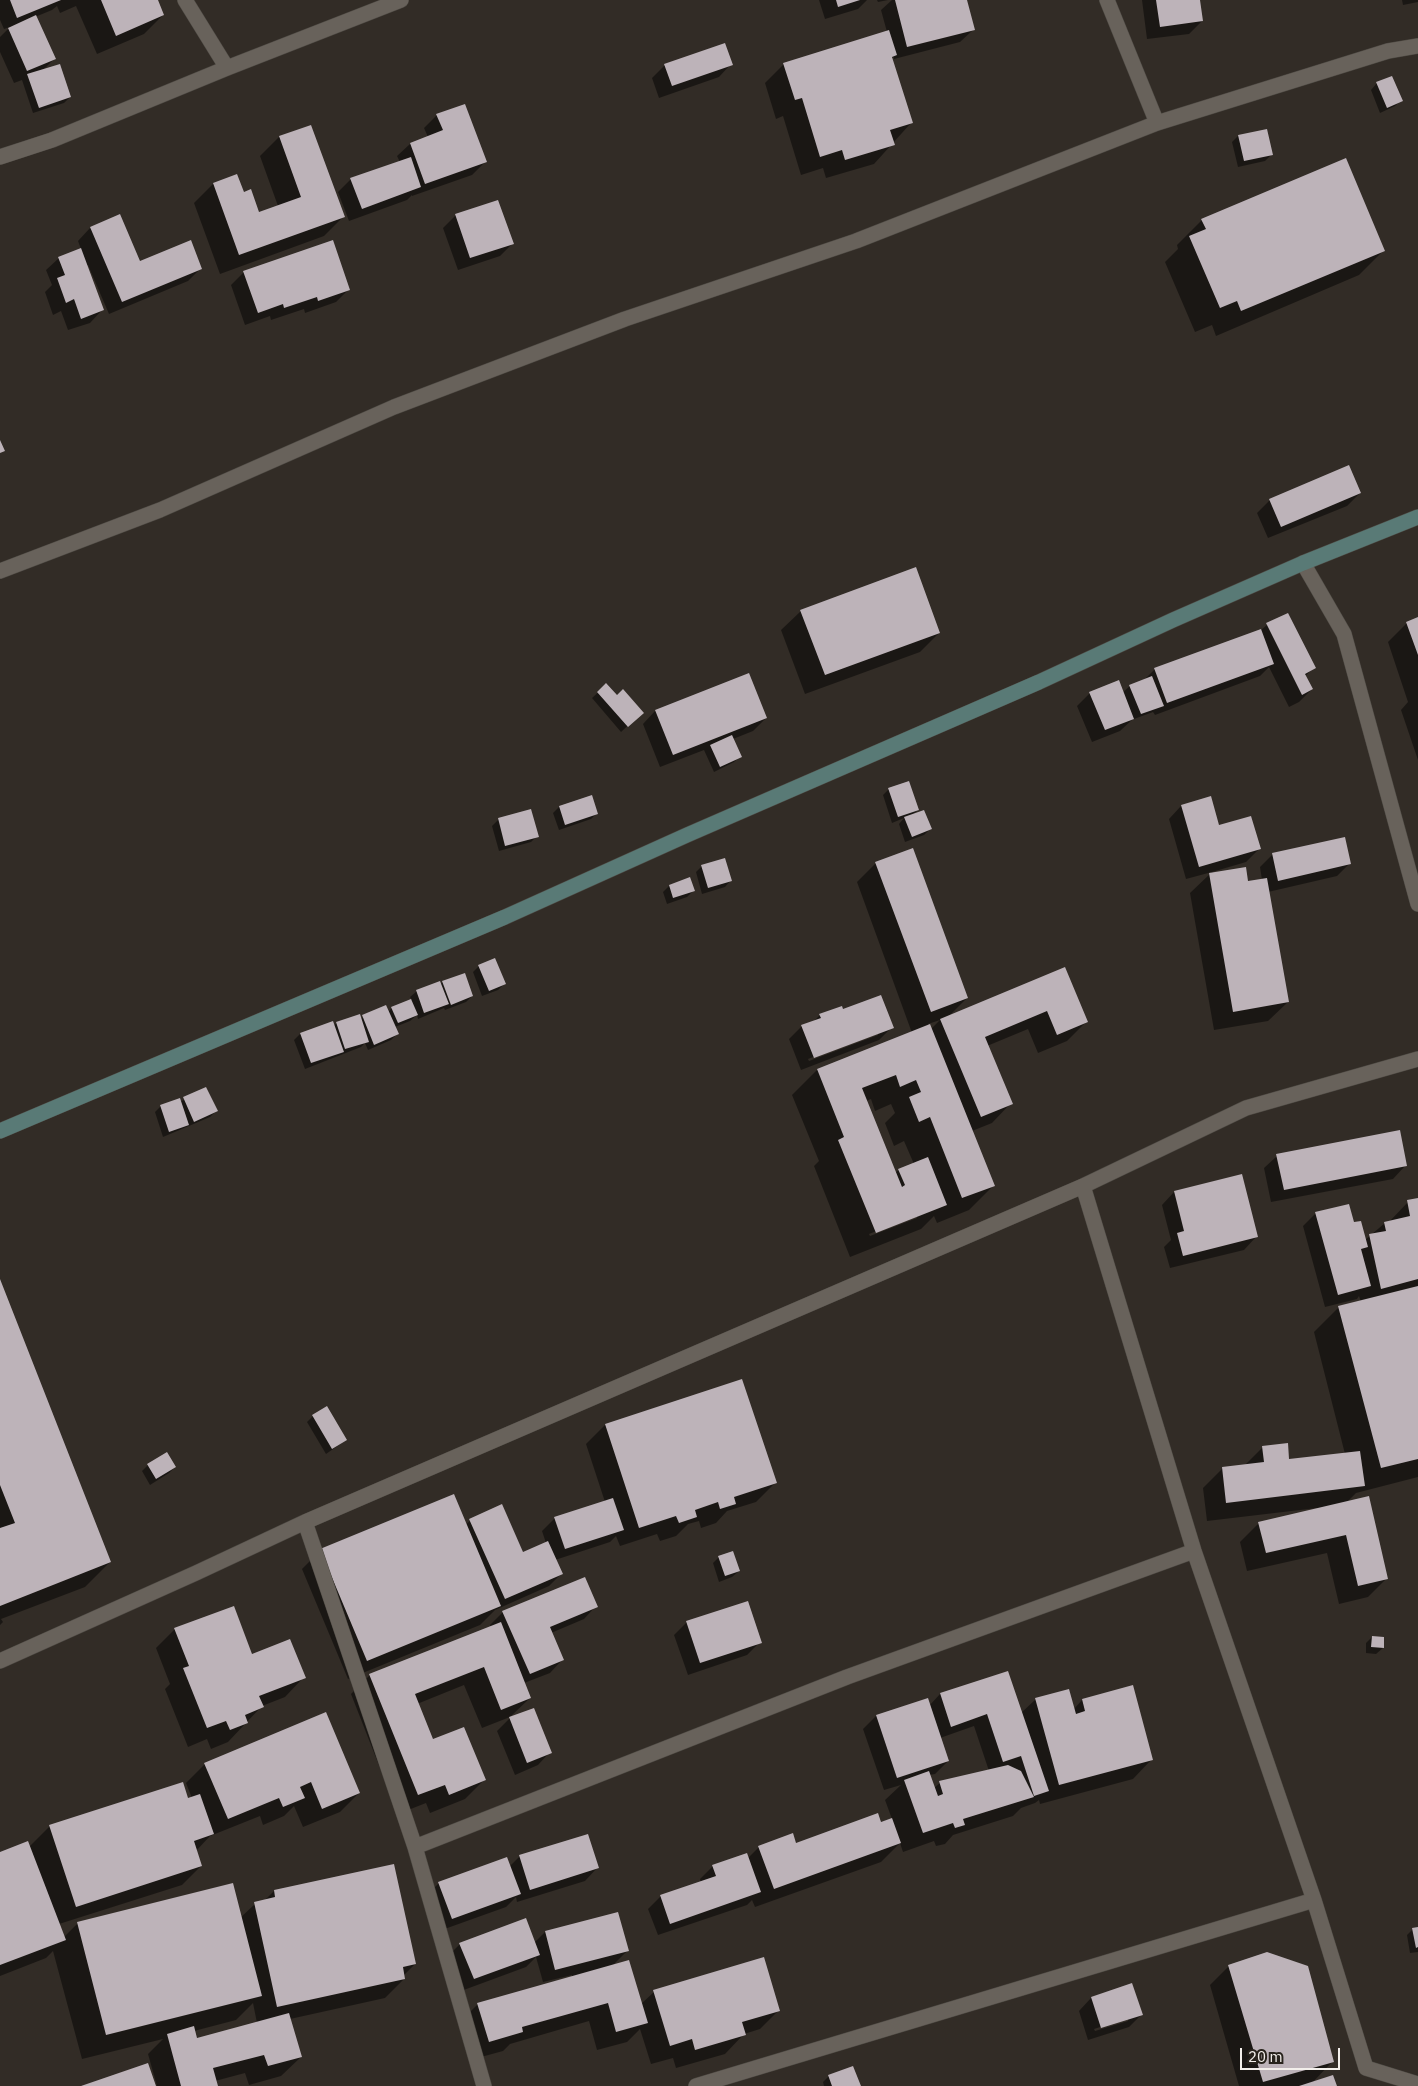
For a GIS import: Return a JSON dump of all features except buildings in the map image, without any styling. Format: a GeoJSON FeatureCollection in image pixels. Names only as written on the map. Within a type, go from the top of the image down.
{"type":"FeatureCollection","features":[{"type":"Feature","properties":{"kind":"main road"},"geometry":{"type":"LineString","coordinates":[[0,1131],[505,917],[1303,563],[1418,517]]}},
{"type":"Feature","properties":{"kind":"street"},"geometry":{"type":"LineString","coordinates":[[185,0],[227,68]]}},
{"type":"Feature","properties":{"kind":"street"},"geometry":{"type":"LineString","coordinates":[[0,157],[52,140],[227,68],[401,0]]}},
{"type":"Feature","properties":{"kind":"street"},"geometry":{"type":"LineString","coordinates":[[1107,0],[1157,123]]}},
{"type":"Feature","properties":{"kind":"street"},"geometry":{"type":"LineString","coordinates":[[0,571],[160,510],[403,404],[625,319],[856,241],[1157,123],[1388,51],[1418,46]]}},
{"type":"Feature","properties":{"kind":"street"},"geometry":{"type":"LineString","coordinates":[[1303,563],[1344,634],[1418,904]]}},
{"type":"Feature","properties":{"kind":"street"},"geometry":{"type":"LineString","coordinates":[[0,1661],[305,1522],[1083,1186],[1246,1108],[1418,1059]]}},
{"type":"Feature","properties":{"kind":"street"},"geometry":{"type":"LineString","coordinates":[[1083,1186],[1194,1551],[1314,1900],[1366,2068],[1418,2084]]}},
{"type":"Feature","properties":{"kind":"street"},"geometry":{"type":"LineString","coordinates":[[305,1522],[416,1847],[484,2086]]}},
{"type":"Feature","properties":{"kind":"street"},"geometry":{"type":"LineString","coordinates":[[416,1847],[847,1677],[1194,1551]]}},
{"type":"Feature","properties":{"kind":"street"},"geometry":{"type":"LineString","coordinates":[[696,2086],[1314,1900]]}}]}
